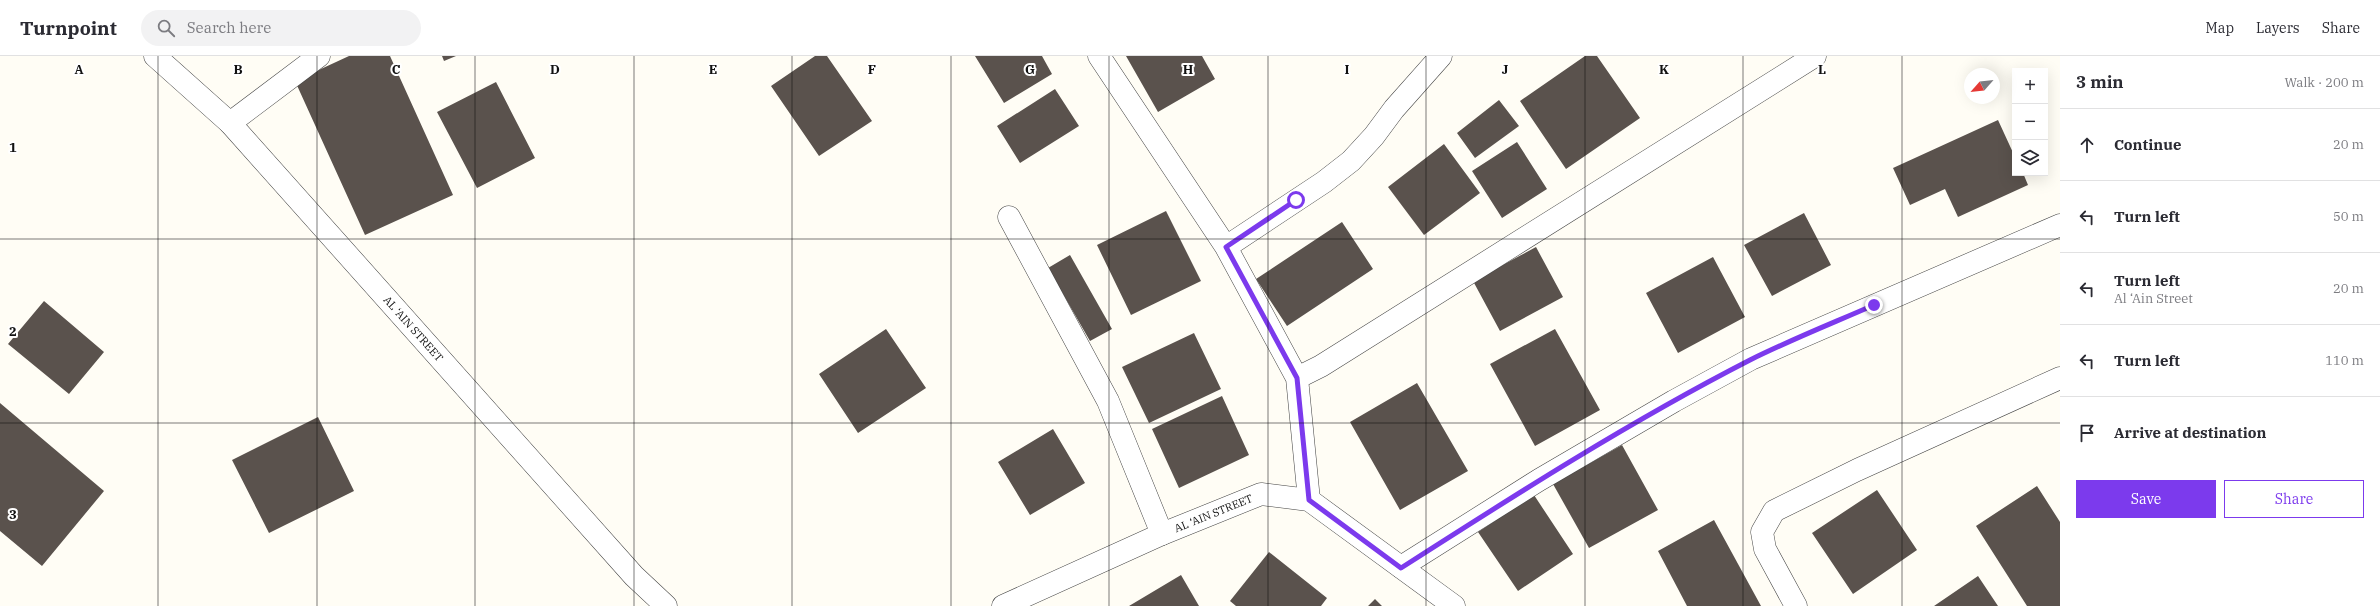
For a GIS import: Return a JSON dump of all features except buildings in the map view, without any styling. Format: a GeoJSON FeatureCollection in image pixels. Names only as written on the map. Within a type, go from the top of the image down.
{"type":"FeatureCollection","features":[{"type":"Feature","properties":{"kind":"street","name":"AL ‘AIN STREET"},"geometry":{"type":"LineString","coordinates":[[155,56],[230,123],[634,576],[666,606]]}},
{"type":"Feature","properties":{"kind":"street"},"geometry":{"type":"LineString","coordinates":[[230,123],[319,56]]}},
{"type":"Feature","properties":{"kind":"street"},"geometry":{"type":"LineString","coordinates":[[1099,56],[1226,247],[1297,378],[1309,500]]}},
{"type":"Feature","properties":{"kind":"street"},"geometry":{"type":"LineString","coordinates":[[1226,247],[1324,182],[1351,161],[1441,56]]}},
{"type":"Feature","properties":{"kind":"street"},"geometry":{"type":"LineString","coordinates":[[1297,378],[1321,366],[1815,56]]}},
{"type":"Feature","properties":{"kind":"street"},"geometry":{"type":"LineString","coordinates":[[1009,217],[1108,401],[1162,534]]}},
{"type":"Feature","properties":{"kind":"street"},"geometry":{"type":"LineString","coordinates":[[1401,568],[1539,480],[1674,401],[1751,360],[2060,225]]}},
{"type":"Feature","properties":{"kind":"street"},"geometry":{"type":"LineString","coordinates":[[1796,606],[1765,549],[1762,532],[1774,511],[1857,470],[2060,378]]}},
{"type":"Feature","properties":{"kind":"street","name":"AL ‘AIN STREET"},"geometry":{"type":"LineString","coordinates":[[1003,606],[1162,534],[1261,494],[1309,500],[1454,606]]}},
{"type":"Feature","properties":{"kind":"route"},"geometry":{"type":"LineString","coordinates":[[1296,200],[1226,247],[1297,378],[1304,435],[1309,500],[1401,568],[1539,480],[1674,401],[1751,360],[1874,305]]}}]}
